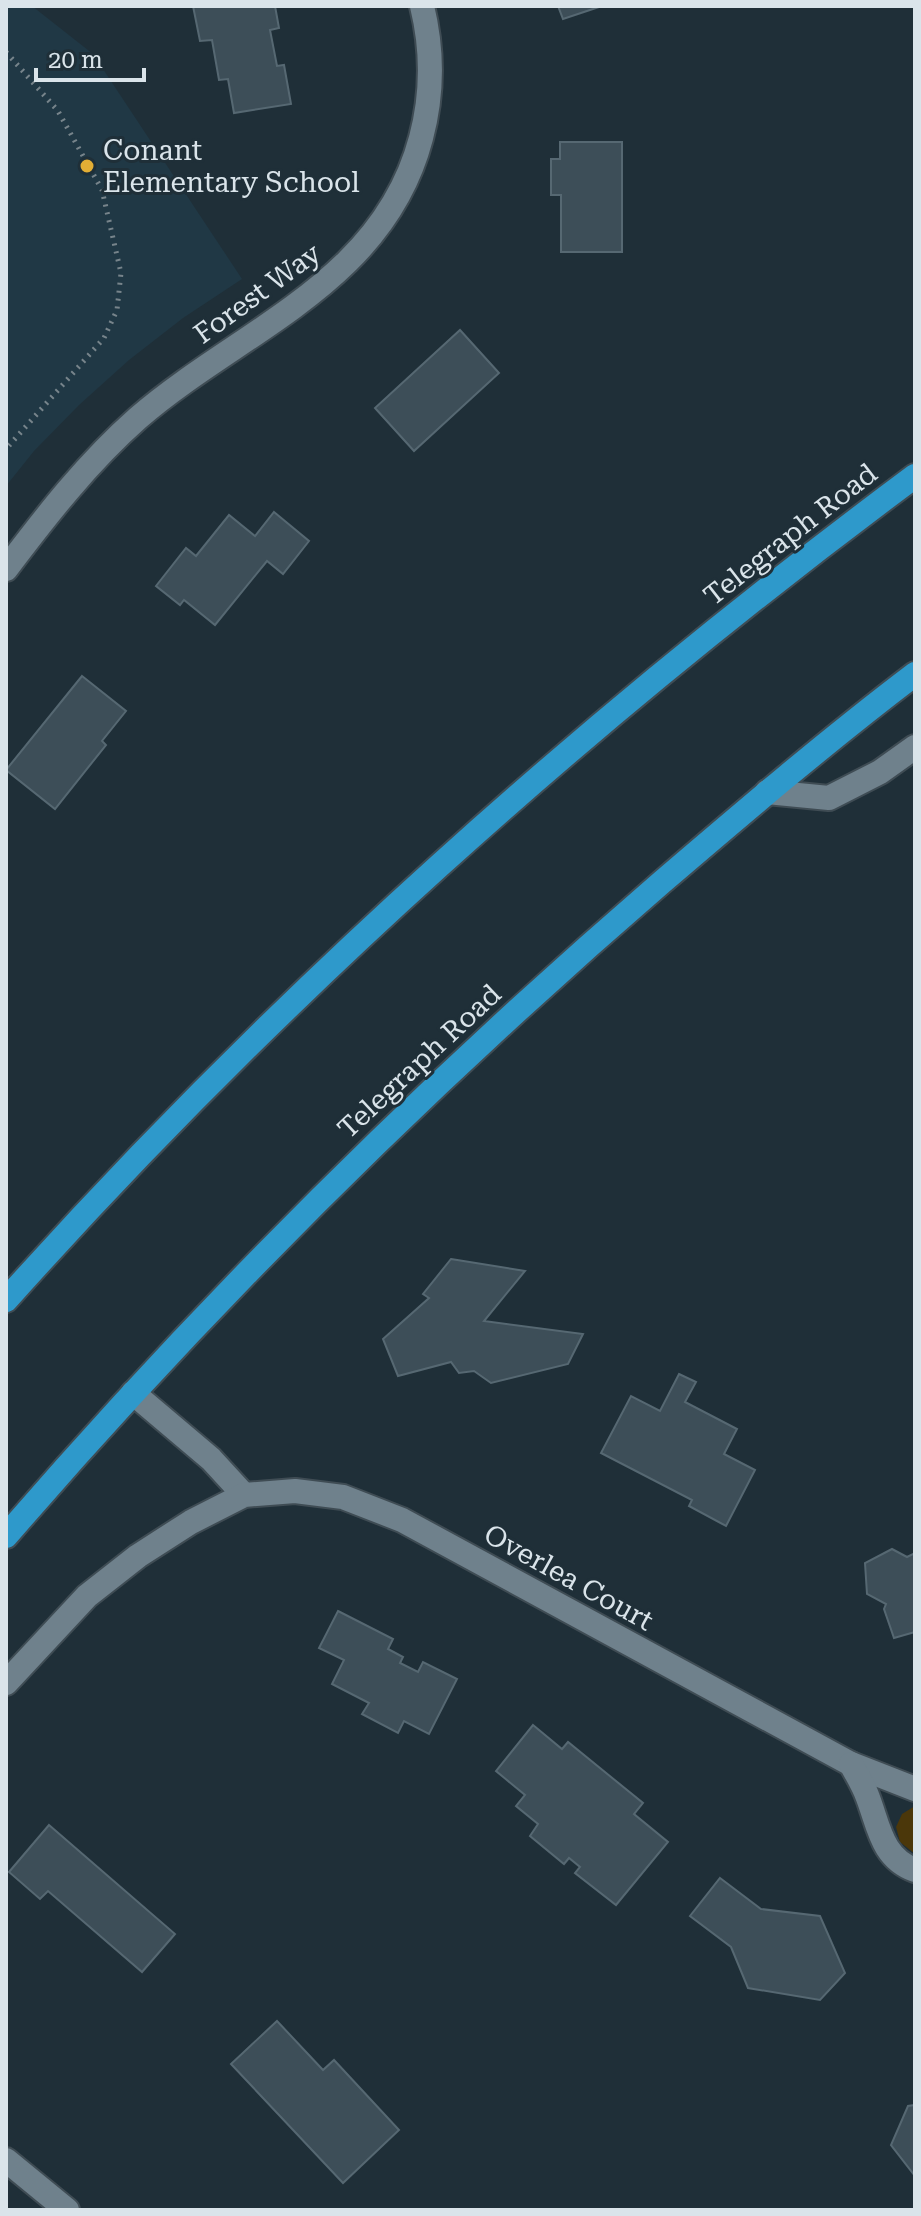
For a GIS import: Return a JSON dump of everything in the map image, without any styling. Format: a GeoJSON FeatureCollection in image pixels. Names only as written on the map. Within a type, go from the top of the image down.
{"type":"FeatureCollection","features":[{"type":"Feature","properties":{"kind":"highway","name":"Telegraph Road"},"geometry":{"type":"LineString","coordinates":[[6,1300],[211,1083],[433,872],[698,645],[915,476]]}},
{"type":"Feature","properties":{"kind":"highway","name":"Telegraph Road"},"geometry":{"type":"LineString","coordinates":[[6,1536],[133,1393],[318,1200],[442,1080],[565,966],[767,792],[915,674]]}},
{"type":"Feature","properties":{"kind":"street","name":"Forest Way"},"geometry":{"type":"LineString","coordinates":[[6,569],[43,519],[96,458],[139,418],[176,388],[305,299],[359,252],[374,234],[402,189],[418,150],[425,121],[431,74],[429,34],[422,6]]}},
{"type":"Feature","properties":{"kind":"street"},"geometry":{"type":"LineString","coordinates":[[767,792],[829,798],[880,772],[915,747]]}},
{"type":"Feature","properties":{"kind":"street"},"geometry":{"type":"LineString","coordinates":[[133,1393],[211,1459],[244,1495]]}},
{"type":"Feature","properties":{"kind":"street","name":"Overlea Court"},"geometry":{"type":"LineString","coordinates":[[6,1683],[87,1596],[177,1530],[244,1495],[295,1491],[343,1497],[402,1520],[851,1764],[915,1789]]}},
{"type":"Feature","properties":{"kind":"street"},"geometry":{"type":"LineString","coordinates":[[851,1764],[868,1796],[882,1840],[892,1854],[915,1870]]}},
{"type":"Feature","properties":{"kind":"street"},"geometry":{"type":"LineString","coordinates":[[6,2160],[67,2210]]}},
{"type":"Feature","properties":{"kind":"path"},"geometry":{"type":"LineString","coordinates":[[6,52],[58,111],[102,190],[121,273],[117,310],[104,338],[6,449]]}},
{"type":"Feature","properties":{"kind":"shaded area","name":"Conant Elementary School"},"geometry":{"type":"Polygon","coordinates":[[[6,6],[32,6],[93,54],[242,279],[183,318],[129,360],[34,451],[6,486],[6,6]]]}},
{"type":"Feature","properties":{"kind":"shaded area"},"geometry":{"type":"Polygon","coordinates":[[[915,1806],[915,1854],[900,1842],[896,1827],[902,1814],[915,1806]]]}},
{"type":"Feature","properties":{"kind":"building"},"geometry":{"type":"Polygon","coordinates":[[[193,6],[275,6],[279,28],[270,30],[277,66],[284,65],[291,104],[234,113],[228,79],[219,80],[212,40],[200,41],[193,6]]]}},
{"type":"Feature","properties":{"kind":"building"},"geometry":{"type":"Polygon","coordinates":[[[558,6],[602,6],[563,19],[558,6]]]}},
{"type":"Feature","properties":{"kind":"building"},"geometry":{"type":"Polygon","coordinates":[[[560,142],[622,142],[622,252],[561,252],[561,195],[551,195],[551,159],[560,159],[560,142]]]}},
{"type":"Feature","properties":{"kind":"building"},"geometry":{"type":"Polygon","coordinates":[[[460,330],[499,373],[414,451],[375,408],[460,330]]]}},
{"type":"Feature","properties":{"kind":"building"},"geometry":{"type":"Polygon","coordinates":[[[274,512],[309,541],[283,574],[267,561],[215,625],[184,600],[180,605],[156,586],[186,548],[196,556],[229,515],[255,536],[274,512]]]}},
{"type":"Feature","properties":{"kind":"building"},"geometry":{"type":"Polygon","coordinates":[[[82,676],[126,711],[102,741],[106,745],[55,809],[6,770],[82,676]]]}},
{"type":"Feature","properties":{"kind":"building"},"geometry":{"type":"Polygon","coordinates":[[[451,1259],[525,1271],[484,1321],[583,1334],[568,1364],[491,1383],[474,1371],[459,1373],[451,1362],[398,1376],[383,1339],[429,1298],[423,1294],[451,1259]]]}},
{"type":"Feature","properties":{"kind":"building"},"geometry":{"type":"Polygon","coordinates":[[[679,1374],[696,1382],[685,1402],[737,1429],[724,1454],[755,1470],[726,1526],[689,1506],[692,1500],[601,1453],[631,1396],[660,1411],[679,1374]]]}},
{"type":"Feature","properties":{"kind":"building"},"geometry":{"type":"Polygon","coordinates":[[[892,1549],[907,1557],[915,1553],[915,1632],[894,1638],[884,1609],[886,1604],[867,1594],[865,1563],[892,1549]]]}},
{"type":"Feature","properties":{"kind":"building"},"geometry":{"type":"Polygon","coordinates":[[[338,1611],[393,1639],[388,1649],[403,1657],[400,1663],[418,1672],[423,1662],[457,1679],[429,1734],[404,1721],[398,1733],[362,1714],[369,1703],[332,1684],[344,1660],[319,1648],[338,1611]]]}},
{"type":"Feature","properties":{"kind":"building"},"geometry":{"type":"Polygon","coordinates":[[[533,1725],[562,1749],[568,1742],[643,1803],[634,1814],[668,1842],[616,1905],[575,1873],[580,1867],[569,1858],[564,1864],[530,1836],[538,1824],[516,1806],[525,1795],[496,1771],[533,1725]]]}},
{"type":"Feature","properties":{"kind":"building"},"geometry":{"type":"Polygon","coordinates":[[[49,1825],[175,1934],[142,1972],[48,1891],[40,1899],[9,1872],[49,1825]]]}},
{"type":"Feature","properties":{"kind":"building"},"geometry":{"type":"Polygon","coordinates":[[[720,1878],[761,1909],[820,1916],[845,1973],[820,2000],[748,1988],[731,1947],[690,1916],[720,1878]]]}},
{"type":"Feature","properties":{"kind":"building"},"geometry":{"type":"Polygon","coordinates":[[[277,2021],[323,2070],[334,2060],[399,2130],[343,2183],[231,2064],[277,2021]]]}},
{"type":"Feature","properties":{"kind":"building"},"geometry":{"type":"Polygon","coordinates":[[[915,2105],[915,2176],[891,2145],[908,2106],[915,2105]]]}},
{"type":"Feature","properties":{"kind":"place","name":"Conant Elementary School"},"geometry":{"type":"Point","coordinates":[87,166]}}]}
